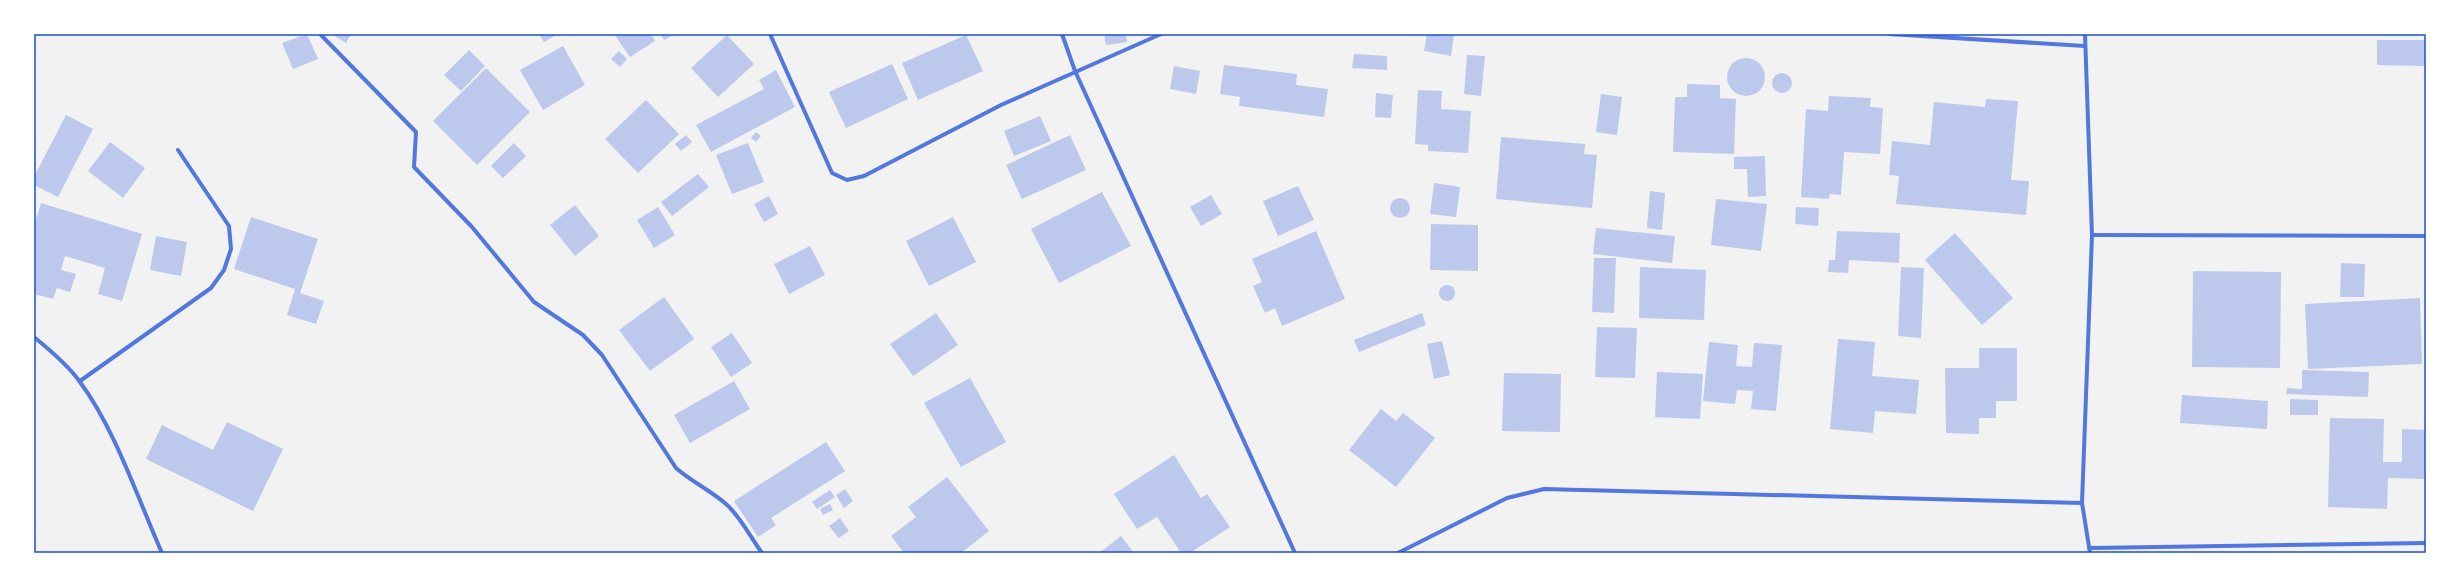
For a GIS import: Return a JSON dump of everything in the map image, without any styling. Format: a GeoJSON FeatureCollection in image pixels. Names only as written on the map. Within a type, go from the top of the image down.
{"type":"FeatureCollection","features":[{"type":"Feature","properties":{"kind":"street"},"geometry":{"type":"LineString","coordinates":[[320,34],[416,132],[414,168],[472,227],[534,302],[583,335],[602,355],[676,468],[691,481],[709,491],[727,504],[762,553]]}},
{"type":"Feature","properties":{"kind":"street"},"geometry":{"type":"LineString","coordinates":[[770,34],[832,173],[847,180],[864,176],[1002,105],[1075,71],[1161,34]]}},
{"type":"Feature","properties":{"kind":"street"},"geometry":{"type":"LineString","coordinates":[[1062,34],[1075,71],[1294,553]]}},
{"type":"Feature","properties":{"kind":"street"},"geometry":{"type":"LineString","coordinates":[[1889,34],[2085,46]]}},
{"type":"Feature","properties":{"kind":"street"},"geometry":{"type":"LineString","coordinates":[[2085,34],[2092,235],[2082,504],[2090,551],[2426,543]]}},
{"type":"Feature","properties":{"kind":"street"},"geometry":{"type":"LineString","coordinates":[[80,380],[211,288],[224,270],[231,250],[229,226],[178,150]]}},
{"type":"Feature","properties":{"kind":"street"},"geometry":{"type":"LineString","coordinates":[[2092,235],[2426,236]]}},
{"type":"Feature","properties":{"kind":"street"},"geometry":{"type":"LineString","coordinates":[[34,337],[51,351],[80,380],[101,413],[162,553]]}},
{"type":"Feature","properties":{"kind":"street"},"geometry":{"type":"LineString","coordinates":[[1398,553],[1507,498],[1544,489],[2082,504]]}},
{"type":"Feature","properties":{"kind":"building"},"geometry":{"type":"Polygon","coordinates":[[[307,34],[318,59],[293,69],[282,43],[307,34]]]}},
{"type":"Feature","properties":{"kind":"building"},"geometry":{"type":"Polygon","coordinates":[[[332,34],[351,34],[346,43],[332,34]]]}},
{"type":"Feature","properties":{"kind":"building"},"geometry":{"type":"Polygon","coordinates":[[[539,34],[558,34],[544,42],[539,34]]]}},
{"type":"Feature","properties":{"kind":"building"},"geometry":{"type":"Polygon","coordinates":[[[614,34],[651,34],[655,41],[630,57],[614,34]]]}},
{"type":"Feature","properties":{"kind":"building"},"geometry":{"type":"Polygon","coordinates":[[[661,34],[675,34],[664,40],[661,34]]]}},
{"type":"Feature","properties":{"kind":"building"},"geometry":{"type":"Polygon","coordinates":[[[1104,34],[1126,34],[1127,42],[1106,45],[1104,34]]]}},
{"type":"Feature","properties":{"kind":"building"},"geometry":{"type":"Polygon","coordinates":[[[1427,34],[1454,35],[1451,56],[1424,51],[1427,34]]]}},
{"type":"Feature","properties":{"kind":"building"},"geometry":{"type":"Polygon","coordinates":[[[727,35],[754,64],[718,97],[691,68],[727,35]]]}},
{"type":"Feature","properties":{"kind":"building"},"geometry":{"type":"Polygon","coordinates":[[[966,35],[983,71],[918,100],[902,63],[966,35]]]}},
{"type":"Feature","properties":{"kind":"building"},"geometry":{"type":"Polygon","coordinates":[[[2377,40],[2426,40],[2426,66],[2377,65],[2377,40]]]}},
{"type":"Feature","properties":{"kind":"building"},"geometry":{"type":"Polygon","coordinates":[[[563,46],[585,85],[543,110],[520,70],[563,46]]]}},
{"type":"Feature","properties":{"kind":"building"},"geometry":{"type":"Polygon","coordinates":[[[469,50],[485,66],[461,91],[444,75],[469,50]]]}},
{"type":"Feature","properties":{"kind":"building"},"geometry":{"type":"Polygon","coordinates":[[[619,51],[627,59],[620,67],[611,59],[619,51]]]}},
{"type":"Feature","properties":{"kind":"building"},"geometry":{"type":"Polygon","coordinates":[[[1354,54],[1387,56],[1387,70],[1352,68],[1354,54]]]}},
{"type":"Feature","properties":{"kind":"building"},"geometry":{"type":"Polygon","coordinates":[[[1467,55],[1485,56],[1481,96],[1464,94],[1467,55]]]}},
{"type":"Feature","properties":{"kind":"building"},"geometry":{"type":"Polygon","coordinates":[[[1746,58],[1759,64],[1765,77],[1759,90],[1746,96],[1733,90],[1727,77],[1733,64],[1746,58]]]}},
{"type":"Feature","properties":{"kind":"building"},"geometry":{"type":"Polygon","coordinates":[[[892,64],[908,99],[846,128],[829,92],[892,64]]]}},
{"type":"Feature","properties":{"kind":"building"},"geometry":{"type":"Polygon","coordinates":[[[1224,65],[1297,74],[1296,85],[1328,89],[1324,117],[1239,106],[1240,97],[1220,94],[1224,65]]]}},
{"type":"Feature","properties":{"kind":"building"},"geometry":{"type":"Polygon","coordinates":[[[1174,66],[1200,71],[1196,94],[1170,89],[1174,66]]]}},
{"type":"Feature","properties":{"kind":"building"},"geometry":{"type":"Polygon","coordinates":[[[486,68],[530,112],[477,165],[433,121],[486,68]]]}},
{"type":"Feature","properties":{"kind":"building"},"geometry":{"type":"Polygon","coordinates":[[[776,70],[795,107],[711,152],[696,125],[764,89],[759,80],[776,70]]]}},
{"type":"Feature","properties":{"kind":"building"},"geometry":{"type":"Polygon","coordinates":[[[1782,73],[1789,76],[1792,83],[1789,90],[1782,93],[1775,90],[1772,83],[1775,76],[1782,73]]]}},
{"type":"Feature","properties":{"kind":"building"},"geometry":{"type":"Polygon","coordinates":[[[1687,84],[1720,85],[1720,98],[1736,99],[1734,154],[1673,152],[1675,97],[1687,97],[1687,84]]]}},
{"type":"Feature","properties":{"kind":"building"},"geometry":{"type":"Polygon","coordinates":[[[1418,90],[1442,91],[1441,109],[1471,111],[1468,153],[1428,151],[1428,145],[1415,144],[1418,90]]]}},
{"type":"Feature","properties":{"kind":"building"},"geometry":{"type":"Polygon","coordinates":[[[1376,93],[1393,95],[1391,118],[1375,117],[1376,93]]]}},
{"type":"Feature","properties":{"kind":"building"},"geometry":{"type":"Polygon","coordinates":[[[1601,94],[1622,97],[1617,135],[1596,132],[1601,94]]]}},
{"type":"Feature","properties":{"kind":"building"},"geometry":{"type":"Polygon","coordinates":[[[1829,96],[1871,98],[1870,107],[1883,108],[1880,154],[1844,152],[1841,195],[1830,194],[1829,199],[1801,197],[1806,109],[1828,111],[1829,96]]]}},
{"type":"Feature","properties":{"kind":"building"},"geometry":{"type":"Polygon","coordinates":[[[1986,99],[2018,101],[2011,180],[2029,181],[2026,215],[1896,204],[1899,176],[1889,175],[1892,141],[1930,145],[1934,102],[1985,107],[1986,99]]]}},
{"type":"Feature","properties":{"kind":"building"},"geometry":{"type":"Polygon","coordinates":[[[646,100],[679,134],[638,173],[605,139],[646,100]]]}},
{"type":"Feature","properties":{"kind":"building"},"geometry":{"type":"Polygon","coordinates":[[[66,115],[93,129],[58,197],[34,185],[34,177],[66,115]]]}},
{"type":"Feature","properties":{"kind":"building"},"geometry":{"type":"Polygon","coordinates":[[[1040,116],[1051,141],[1014,156],[1004,131],[1040,116]]]}},
{"type":"Feature","properties":{"kind":"building"},"geometry":{"type":"Polygon","coordinates":[[[756,132],[761,136],[756,142],[751,138],[756,132]]]}},
{"type":"Feature","properties":{"kind":"building"},"geometry":{"type":"Polygon","coordinates":[[[686,135],[692,142],[681,151],[675,144],[686,135]]]}},
{"type":"Feature","properties":{"kind":"building"},"geometry":{"type":"Polygon","coordinates":[[[1070,135],[1086,170],[1022,199],[1006,165],[1070,135]]]}},
{"type":"Feature","properties":{"kind":"building"},"geometry":{"type":"Polygon","coordinates":[[[1501,137],[1585,144],[1584,154],[1597,155],[1592,208],[1496,199],[1501,137]]]}},
{"type":"Feature","properties":{"kind":"building"},"geometry":{"type":"Polygon","coordinates":[[[110,142],[145,168],[123,198],[88,171],[110,142]]]}},
{"type":"Feature","properties":{"kind":"building"},"geometry":{"type":"Polygon","coordinates":[[[514,143],[526,156],[503,178],[491,166],[514,143]]]}},
{"type":"Feature","properties":{"kind":"building"},"geometry":{"type":"Polygon","coordinates":[[[748,143],[764,182],[732,194],[716,155],[748,143]]]}},
{"type":"Feature","properties":{"kind":"building"},"geometry":{"type":"Polygon","coordinates":[[[1765,156],[1766,196],[1748,197],[1747,169],[1734,169],[1734,157],[1765,156]]]}},
{"type":"Feature","properties":{"kind":"building"},"geometry":{"type":"Polygon","coordinates":[[[698,174],[709,187],[672,216],[661,202],[698,174]]]}},
{"type":"Feature","properties":{"kind":"building"},"geometry":{"type":"Polygon","coordinates":[[[1434,183],[1460,187],[1456,217],[1430,214],[1434,183]]]}},
{"type":"Feature","properties":{"kind":"building"},"geometry":{"type":"Polygon","coordinates":[[[1298,186],[1314,220],[1278,236],[1263,201],[1298,186]]]}},
{"type":"Feature","properties":{"kind":"building"},"geometry":{"type":"Polygon","coordinates":[[[1650,191],[1665,193],[1662,230],[1647,228],[1650,191]]]}},
{"type":"Feature","properties":{"kind":"building"},"geometry":{"type":"Polygon","coordinates":[[[1102,192],[1131,246],[1059,283],[1031,229],[1102,192]]]}},
{"type":"Feature","properties":{"kind":"building"},"geometry":{"type":"Polygon","coordinates":[[[1211,195],[1222,214],[1201,226],[1190,207],[1211,195]]]}},
{"type":"Feature","properties":{"kind":"building"},"geometry":{"type":"Polygon","coordinates":[[[769,196],[778,214],[764,222],[754,204],[769,196]]]}},
{"type":"Feature","properties":{"kind":"building"},"geometry":{"type":"Polygon","coordinates":[[[1396,198],[1404,198],[1410,204],[1410,212],[1404,218],[1396,218],[1390,212],[1390,204],[1396,198]]]}},
{"type":"Feature","properties":{"kind":"building"},"geometry":{"type":"Polygon","coordinates":[[[1716,199],[1767,204],[1761,251],[1711,245],[1716,199]]]}},
{"type":"Feature","properties":{"kind":"building"},"geometry":{"type":"Polygon","coordinates":[[[41,203],[142,234],[122,301],[98,294],[105,268],[65,256],[61,270],[76,274],[70,292],[57,288],[53,299],[34,294],[34,227],[41,203]]]}},
{"type":"Feature","properties":{"kind":"building"},"geometry":{"type":"Polygon","coordinates":[[[575,205],[599,236],[575,256],[550,225],[575,205]]]}},
{"type":"Feature","properties":{"kind":"building"},"geometry":{"type":"Polygon","coordinates":[[[658,207],[675,235],[654,248],[637,220],[658,207]]]}},
{"type":"Feature","properties":{"kind":"building"},"geometry":{"type":"Polygon","coordinates":[[[1796,207],[1819,208],[1818,226],[1795,224],[1796,207]]]}},
{"type":"Feature","properties":{"kind":"building"},"geometry":{"type":"Polygon","coordinates":[[[251,217],[318,239],[300,293],[324,301],[316,324],[287,315],[295,289],[234,269],[251,217]]]}},
{"type":"Feature","properties":{"kind":"building"},"geometry":{"type":"Polygon","coordinates":[[[953,217],[976,262],[929,286],[906,241],[953,217]]]}},
{"type":"Feature","properties":{"kind":"building"},"geometry":{"type":"Polygon","coordinates":[[[1431,224],[1478,225],[1478,271],[1430,270],[1431,224]]]}},
{"type":"Feature","properties":{"kind":"building"},"geometry":{"type":"Polygon","coordinates":[[[1596,228],[1675,236],[1672,263],[1593,254],[1596,228]]]}},
{"type":"Feature","properties":{"kind":"building"},"geometry":{"type":"Polygon","coordinates":[[[1316,231],[1345,299],[1282,326],[1275,308],[1265,313],[1253,286],[1262,282],[1252,259],[1316,231]]]}},
{"type":"Feature","properties":{"kind":"building"},"geometry":{"type":"Polygon","coordinates":[[[1837,231],[1900,233],[1899,263],[1849,260],[1848,273],[1828,272],[1829,260],[1835,260],[1837,231]]]}},
{"type":"Feature","properties":{"kind":"building"},"geometry":{"type":"Polygon","coordinates":[[[1955,233],[2013,298],[1982,325],[1925,260],[1955,233]]]}},
{"type":"Feature","properties":{"kind":"building"},"geometry":{"type":"Polygon","coordinates":[[[156,236],[187,242],[181,276],[150,270],[156,236]]]}},
{"type":"Feature","properties":{"kind":"building"},"geometry":{"type":"Polygon","coordinates":[[[810,246],[825,275],[789,294],[774,264],[810,246]]]}},
{"type":"Feature","properties":{"kind":"building"},"geometry":{"type":"Polygon","coordinates":[[[1594,258],[1616,258],[1614,313],[1592,312],[1594,258]]]}},
{"type":"Feature","properties":{"kind":"building"},"geometry":{"type":"Polygon","coordinates":[[[2341,263],[2365,264],[2364,297],[2340,297],[2341,263]]]}},
{"type":"Feature","properties":{"kind":"building"},"geometry":{"type":"Polygon","coordinates":[[[1640,267],[1706,270],[1704,320],[1639,318],[1640,267]]]}},
{"type":"Feature","properties":{"kind":"building"},"geometry":{"type":"Polygon","coordinates":[[[1901,267],[1924,268],[1921,338],[1898,336],[1901,267]]]}},
{"type":"Feature","properties":{"kind":"building"},"geometry":{"type":"Polygon","coordinates":[[[2193,271],[2281,272],[2280,368],[2192,367],[2193,271]]]}},
{"type":"Feature","properties":{"kind":"building"},"geometry":{"type":"Polygon","coordinates":[[[1447,285],[1453,287],[1455,293],[1453,299],[1447,301],[1441,299],[1439,293],[1441,287],[1447,285]]]}},
{"type":"Feature","properties":{"kind":"building"},"geometry":{"type":"Polygon","coordinates":[[[664,297],[694,339],[650,371],[619,330],[664,297]]]}},
{"type":"Feature","properties":{"kind":"building"},"geometry":{"type":"Polygon","coordinates":[[[2420,298],[2422,364],[2308,369],[2305,304],[2420,298]]]}},
{"type":"Feature","properties":{"kind":"building"},"geometry":{"type":"Polygon","coordinates":[[[936,313],[958,345],[913,376],[890,344],[936,313]]]}},
{"type":"Feature","properties":{"kind":"building"},"geometry":{"type":"Polygon","coordinates":[[[1422,313],[1426,325],[1359,352],[1354,340],[1422,313]]]}},
{"type":"Feature","properties":{"kind":"building"},"geometry":{"type":"Polygon","coordinates":[[[1597,327],[1637,328],[1635,378],[1595,377],[1597,327]]]}},
{"type":"Feature","properties":{"kind":"building"},"geometry":{"type":"Polygon","coordinates":[[[732,333],[752,363],[731,377],[711,347],[732,333]]]}},
{"type":"Feature","properties":{"kind":"building"},"geometry":{"type":"Polygon","coordinates":[[[1838,339],[1875,342],[1872,376],[1919,380],[1916,414],[1875,411],[1873,433],[1830,429],[1838,339]]]}},
{"type":"Feature","properties":{"kind":"building"},"geometry":{"type":"Polygon","coordinates":[[[1442,341],[1450,375],[1434,379],[1427,344],[1442,341]]]}},
{"type":"Feature","properties":{"kind":"building"},"geometry":{"type":"Polygon","coordinates":[[[1709,342],[1738,345],[1736,366],[1752,367],[1754,343],[1782,345],[1776,411],[1751,409],[1753,391],[1737,390],[1735,404],[1703,401],[1709,342]]]}},
{"type":"Feature","properties":{"kind":"building"},"geometry":{"type":"Polygon","coordinates":[[[1979,348],[2017,348],[2017,401],[1996,401],[1996,418],[1979,418],[1979,434],[1946,433],[1945,368],[1979,368],[1979,348]]]}},
{"type":"Feature","properties":{"kind":"building"},"geometry":{"type":"Polygon","coordinates":[[[2302,370],[2369,372],[2368,397],[2286,394],[2287,388],[2302,389],[2302,370]]]}},
{"type":"Feature","properties":{"kind":"building"},"geometry":{"type":"Polygon","coordinates":[[[1657,372],[1703,374],[1700,419],[1655,417],[1657,372]]]}},
{"type":"Feature","properties":{"kind":"building"},"geometry":{"type":"Polygon","coordinates":[[[1504,373],[1561,374],[1560,432],[1502,431],[1504,373]]]}},
{"type":"Feature","properties":{"kind":"building"},"geometry":{"type":"Polygon","coordinates":[[[970,378],[1006,442],[961,467],[924,403],[970,378]]]}},
{"type":"Feature","properties":{"kind":"building"},"geometry":{"type":"Polygon","coordinates":[[[734,381],[750,409],[690,443],[674,415],[734,381]]]}},
{"type":"Feature","properties":{"kind":"building"},"geometry":{"type":"Polygon","coordinates":[[[2182,395],[2268,401],[2267,429],[2180,423],[2182,395]]]}},
{"type":"Feature","properties":{"kind":"building"},"geometry":{"type":"Polygon","coordinates":[[[2290,399],[2318,400],[2318,415],[2290,415],[2290,399]]]}},
{"type":"Feature","properties":{"kind":"building"},"geometry":{"type":"Polygon","coordinates":[[[1381,409],[1396,421],[1403,413],[1435,438],[1396,487],[1349,450],[1381,409]]]}},
{"type":"Feature","properties":{"kind":"building"},"geometry":{"type":"Polygon","coordinates":[[[2330,418],[2384,419],[2383,462],[2402,462],[2402,429],[2426,430],[2426,479],[2388,478],[2387,509],[2328,507],[2330,418]]]}},
{"type":"Feature","properties":{"kind":"building"},"geometry":{"type":"Polygon","coordinates":[[[227,422],[283,449],[253,511],[146,459],[162,425],[213,450],[227,422]]]}},
{"type":"Feature","properties":{"kind":"building"},"geometry":{"type":"Polygon","coordinates":[[[826,442],[845,471],[771,518],[776,525],[758,537],[734,501],[826,442]]]}},
{"type":"Feature","properties":{"kind":"building"},"geometry":{"type":"Polygon","coordinates":[[[1174,455],[1201,498],[1207,494],[1230,527],[1190,553],[1181,553],[1157,517],[1137,529],[1114,494],[1174,455]]]}},
{"type":"Feature","properties":{"kind":"building"},"geometry":{"type":"Polygon","coordinates":[[[947,477],[989,531],[961,553],[904,553],[891,536],[916,517],[908,507],[947,477]]]}},
{"type":"Feature","properties":{"kind":"building"},"geometry":{"type":"Polygon","coordinates":[[[845,489],[853,501],[844,508],[836,495],[845,489]]]}},
{"type":"Feature","properties":{"kind":"building"},"geometry":{"type":"Polygon","coordinates":[[[830,490],[835,497],[817,509],[812,502],[830,490]]]}},
{"type":"Feature","properties":{"kind":"building"},"geometry":{"type":"Polygon","coordinates":[[[830,504],[833,510],[823,515],[820,509],[830,504]]]}},
{"type":"Feature","properties":{"kind":"building"},"geometry":{"type":"Polygon","coordinates":[[[840,518],[849,531],[839,538],[829,526],[840,518]]]}},
{"type":"Feature","properties":{"kind":"building"},"geometry":{"type":"Polygon","coordinates":[[[1121,536],[1134,553],[1099,553],[1121,536]]]}}]}
